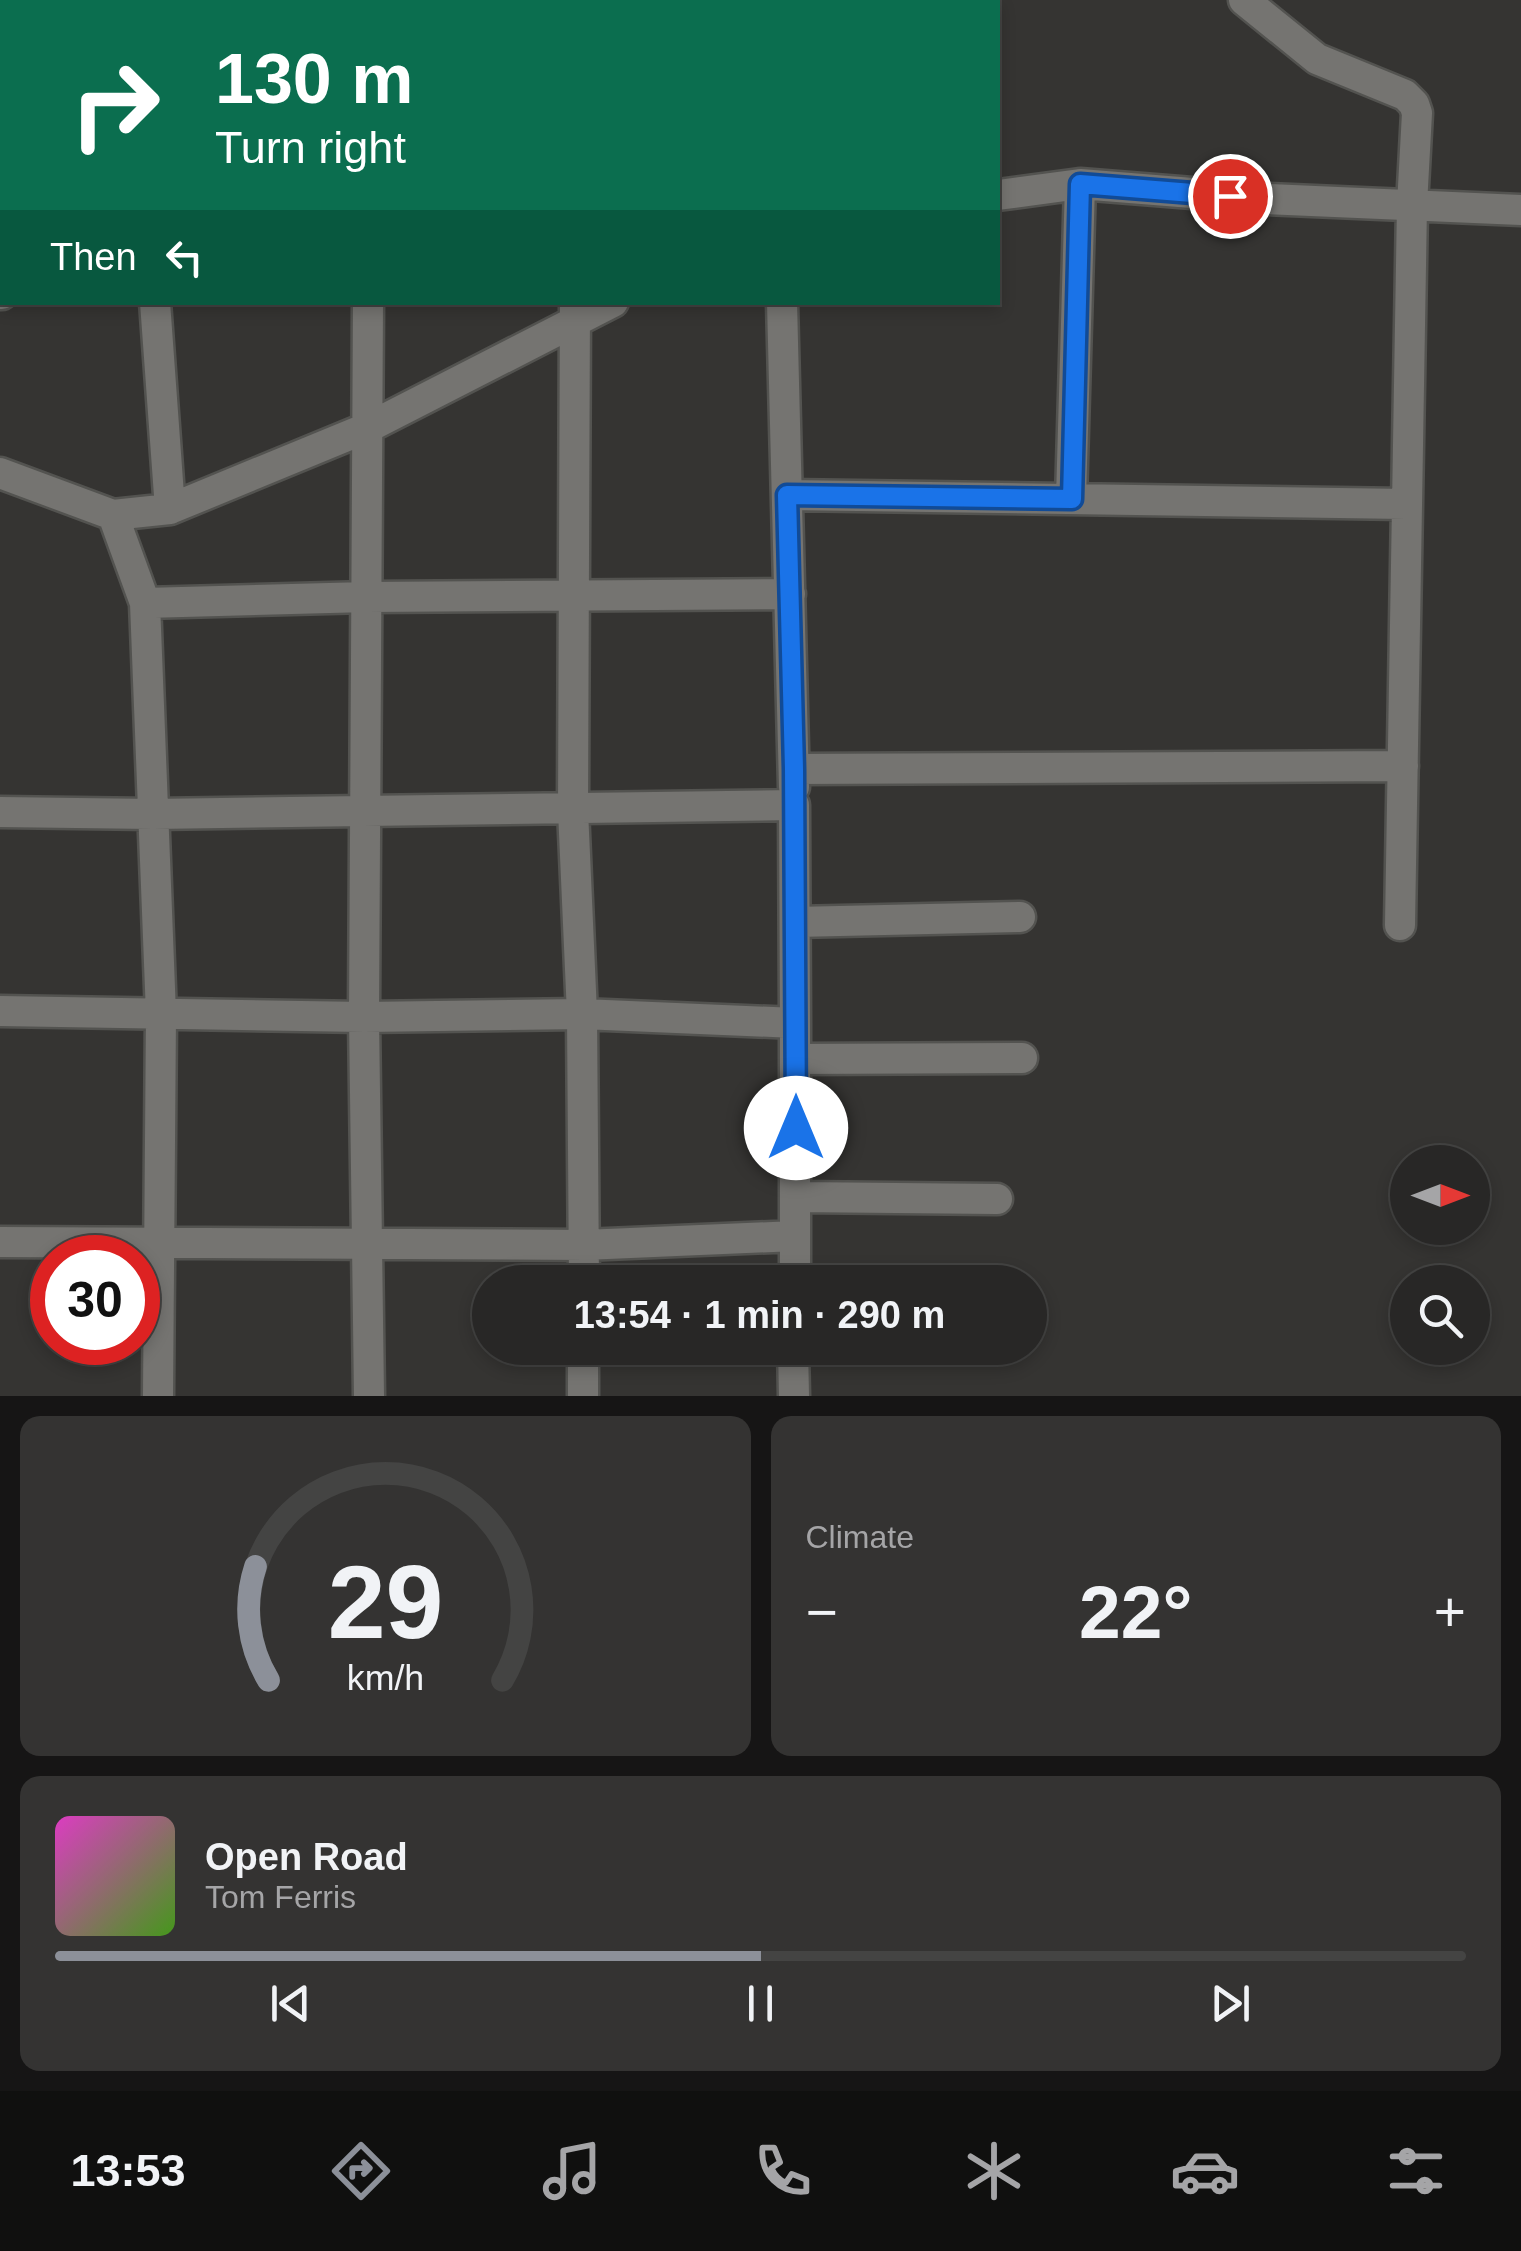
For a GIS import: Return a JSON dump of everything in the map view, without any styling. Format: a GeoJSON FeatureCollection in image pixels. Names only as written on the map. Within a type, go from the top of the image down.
{"type":"FeatureCollection","features":[{"type":"Feature","properties":{"kind":"street"},"geometry":{"type":"LineString","coordinates":[[1244,0],[1317,60],[1411,100],[1417,113],[1412,205],[1400,925]]}},
{"type":"Feature","properties":{"kind":"street"},"geometry":{"type":"LineString","coordinates":[[1072,499],[1080,184]]}},
{"type":"Feature","properties":{"kind":"street"},"geometry":{"type":"LineString","coordinates":[[1000,194],[1080,184],[1267,199],[1521,210]]}},
{"type":"Feature","properties":{"kind":"street"},"geometry":{"type":"LineString","coordinates":[[155,305],[170,509]]}},
{"type":"Feature","properties":{"kind":"street"},"geometry":{"type":"LineString","coordinates":[[368,305],[364,1017],[369,1396]]}},
{"type":"Feature","properties":{"kind":"street"},"geometry":{"type":"LineString","coordinates":[[0,472],[113,515],[170,509],[370,428],[575,312],[602,305]]}},
{"type":"Feature","properties":{"kind":"street"},"geometry":{"type":"LineString","coordinates":[[782,305],[794,769],[794,1265]]}},
{"type":"Feature","properties":{"kind":"street"},"geometry":{"type":"LineString","coordinates":[[575,312],[573,810],[582,1014],[584,1265]]}},
{"type":"Feature","properties":{"kind":"street"},"geometry":{"type":"LineString","coordinates":[[787,495],[1406,504]]}},
{"type":"Feature","properties":{"kind":"street"},"geometry":{"type":"LineString","coordinates":[[113,515],[145,603],[161,1014],[160,1242],[584,1245],[795,1236]]}},
{"type":"Feature","properties":{"kind":"street"},"geometry":{"type":"LineString","coordinates":[[145,603],[367,596],[790,594]]}},
{"type":"Feature","properties":{"kind":"street"},"geometry":{"type":"LineString","coordinates":[[794,769],[1403,766]]}},
{"type":"Feature","properties":{"kind":"street"},"geometry":{"type":"LineString","coordinates":[[0,812],[153,814],[794,805]]}},
{"type":"Feature","properties":{"kind":"street"},"geometry":{"type":"LineString","coordinates":[[795,922],[1020,918]]}},
{"type":"Feature","properties":{"kind":"street"},"geometry":{"type":"LineString","coordinates":[[0,1011],[364,1017],[582,1014],[795,1023]]}},
{"type":"Feature","properties":{"kind":"street"},"geometry":{"type":"LineString","coordinates":[[795,1059],[1022,1058]]}},
{"type":"Feature","properties":{"kind":"street"},"geometry":{"type":"LineString","coordinates":[[796,1197],[997,1199]]}},
{"type":"Feature","properties":{"kind":"street"},"geometry":{"type":"LineString","coordinates":[[0,1242],[30,1242]]}},
{"type":"Feature","properties":{"kind":"street"},"geometry":{"type":"LineString","coordinates":[[158,1365],[158,1396]]}},
{"type":"Feature","properties":{"kind":"street"},"geometry":{"type":"LineString","coordinates":[[583,1396],[584,1365]]}},
{"type":"Feature","properties":{"kind":"street"},"geometry":{"type":"LineString","coordinates":[[794,1365],[794,1396]]}},
{"type":"Feature","properties":{"kind":"route"},"geometry":{"type":"LineString","coordinates":[[796,1128],[794,769],[787,495],[1072,499],[1080,184],[1230,196]]}}]}
